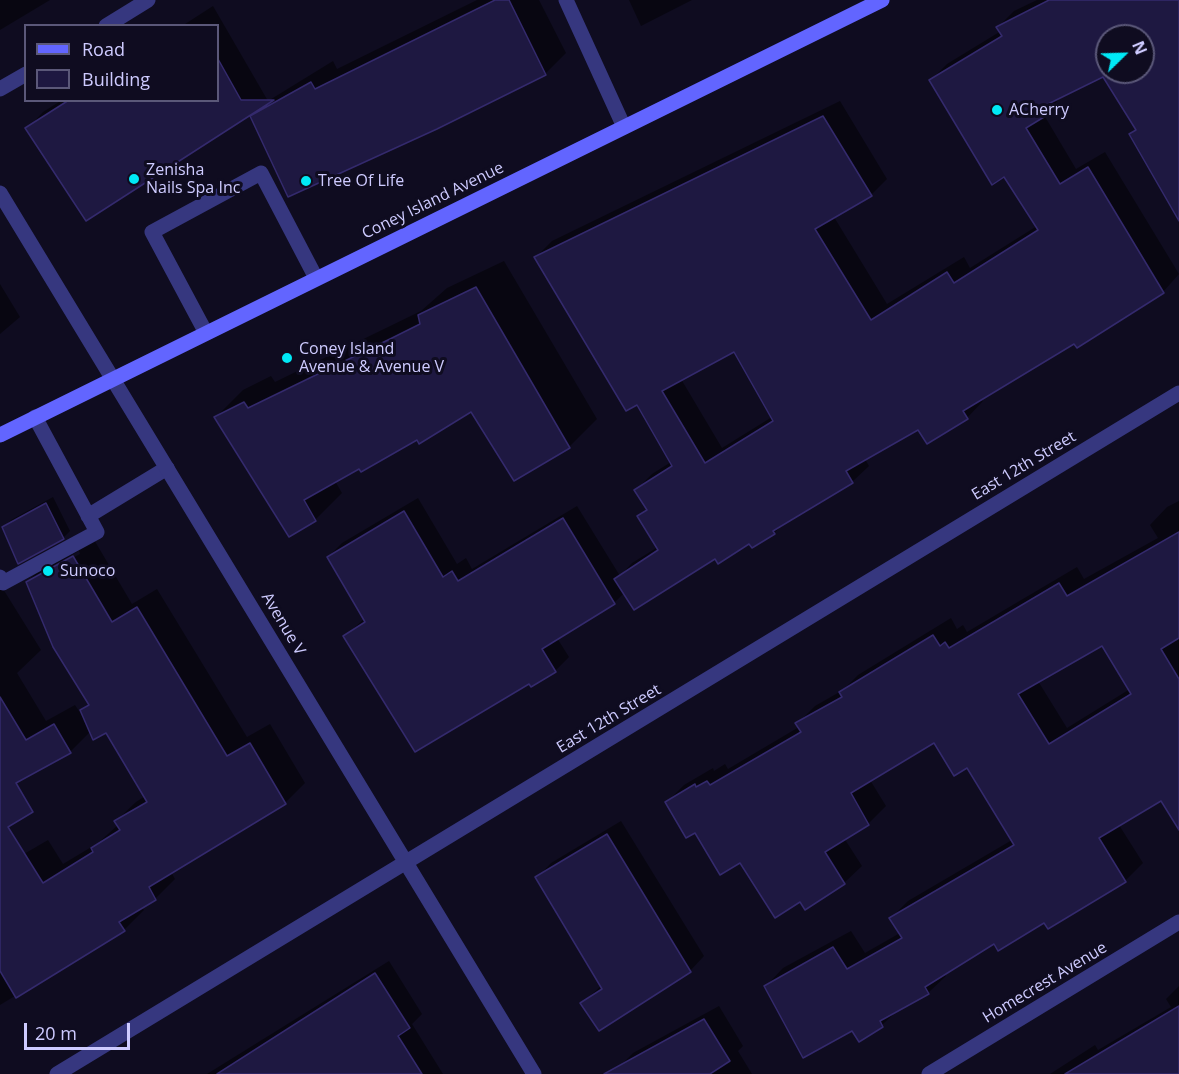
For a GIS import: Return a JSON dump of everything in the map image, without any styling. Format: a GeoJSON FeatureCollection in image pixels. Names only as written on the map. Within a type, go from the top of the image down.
{"type":"FeatureCollection","features":[{"type":"Feature","properties":{"kind":"main road","name":"Coney Island Avenue"},"geometry":{"type":"LineString","coordinates":[[0,435],[882,0]]}},
{"type":"Feature","properties":{"kind":"street"},"geometry":{"type":"LineString","coordinates":[[109,24],[148,0]]}},
{"type":"Feature","properties":{"kind":"street"},"geometry":{"type":"LineString","coordinates":[[566,0],[624,127]]}},
{"type":"Feature","properties":{"kind":"street"},"geometry":{"type":"LineString","coordinates":[[0,89],[24,75]]}},
{"type":"Feature","properties":{"kind":"street"},"geometry":{"type":"LineString","coordinates":[[206,333],[152,232],[261,173],[316,278]]}},
{"type":"Feature","properties":{"kind":"street","name":"Avenue V"},"geometry":{"type":"LineString","coordinates":[[0,193],[534,1074]]}},
{"type":"Feature","properties":{"kind":"street","name":"East 12th Street"},"geometry":{"type":"LineString","coordinates":[[57,1074],[1179,393]]}},
{"type":"Feature","properties":{"kind":"street"},"geometry":{"type":"LineString","coordinates":[[0,577],[3,583],[97,532],[35,417]]}},
{"type":"Feature","properties":{"kind":"street"},"geometry":{"type":"LineString","coordinates":[[88,516],[167,468]]}},
{"type":"Feature","properties":{"kind":"street","name":"Homecrest Avenue"},"geometry":{"type":"LineString","coordinates":[[929,1074],[1179,922]]}},
{"type":"Feature","properties":{"kind":"building"},"geometry":{"type":"Polygon","coordinates":[[[495,0],[509,0],[546,75],[437,129],[288,197],[250,116],[311,82],[315,89],[495,0]]]}},
{"type":"Feature","properties":{"kind":"building"},"geometry":{"type":"Polygon","coordinates":[[[1049,0],[1179,0],[1179,221],[1129,134],[1136,130],[1107,84],[1155,84],[1155,24],[1095,24],[1095,81],[1044,106],[1049,114],[1026,128],[1060,184],[1088,167],[1164,293],[1077,348],[1074,344],[963,411],[968,419],[927,444],[918,430],[846,471],[853,483],[773,531],[775,534],[752,548],[749,544],[718,564],[715,559],[634,610],[614,579],[658,550],[637,516],[647,510],[634,490],[672,466],[637,405],[626,411],[534,257],[823,116],[872,196],[815,229],[871,320],[947,272],[954,283],[1038,230],[1004,177],[992,185],[929,80],[1002,36],[996,27],[1049,0]],[[734,352],[662,391],[705,463],[773,421],[734,352]]]}},
{"type":"Feature","properties":{"kind":"building"},"geometry":{"type":"Polygon","coordinates":[[[219,61],[241,100],[274,100],[86,221],[25,128],[66,102],[219,102],[219,61]]]}},
{"type":"Feature","properties":{"kind":"building"},"geometry":{"type":"Polygon","coordinates":[[[476,287],[570,448],[514,481],[471,412],[419,444],[417,440],[361,472],[359,469],[304,500],[316,521],[289,537],[214,417],[244,402],[248,408],[392,338],[420,324],[418,315],[476,287]]]}},
{"type":"Feature","properties":{"kind":"building"},"geometry":{"type":"Polygon","coordinates":[[[46,503],[64,539],[18,564],[2,527],[46,503]]]}},
{"type":"Feature","properties":{"kind":"building"},"geometry":{"type":"Polygon","coordinates":[[[404,511],[443,577],[452,571],[458,581],[563,518],[615,604],[542,649],[556,672],[531,687],[529,684],[415,752],[343,636],[365,622],[327,557],[404,511]]]}},
{"type":"Feature","properties":{"kind":"building"},"geometry":{"type":"Polygon","coordinates":[[[1179,532],[1179,638],[1161,649],[1179,679],[1179,830],[1161,801],[1099,838],[1126,882],[1048,929],[1044,923],[998,951],[994,944],[925,987],[929,994],[880,1021],[883,1027],[859,1042],[852,1031],[803,1058],[764,986],[833,947],[847,969],[902,938],[889,918],[1014,845],[967,768],[954,776],[934,743],[851,793],[869,825],[825,852],[845,884],[805,910],[800,902],[775,918],[740,863],[720,875],[695,833],[686,838],[665,802],[695,784],[696,787],[707,781],[710,785],[801,732],[795,723],[842,697],[839,692],[933,635],[940,646],[945,642],[949,648],[1059,583],[1067,596],[1179,532]],[[1102,646],[1018,694],[1049,744],[1131,694],[1102,646]]]}},
{"type":"Feature","properties":{"kind":"building"},"geometry":{"type":"Polygon","coordinates":[[[73,556],[112,622],[137,607],[227,756],[250,743],[286,804],[149,887],[156,900],[119,922],[125,931],[16,998],[0,971],[0,697],[26,740],[54,724],[71,753],[16,783],[33,812],[8,827],[43,883],[93,852],[91,848],[120,830],[114,821],[147,802],[106,733],[93,740],[80,710],[89,705],[53,647],[26,582],[73,556]]]}},
{"type":"Feature","properties":{"kind":"building"},"geometry":{"type":"Polygon","coordinates":[[[607,834],[691,972],[599,1031],[580,1003],[602,989],[535,877],[607,834]]]}},
{"type":"Feature","properties":{"kind":"building"},"geometry":{"type":"Polygon","coordinates":[[[375,973],[410,1028],[398,1036],[422,1074],[217,1074],[375,973]]]}},
{"type":"Feature","properties":{"kind":"building"},"geometry":{"type":"Polygon","coordinates":[[[1179,1006],[1179,1074],[1065,1074],[1142,1028],[1179,1006]]]}},
{"type":"Feature","properties":{"kind":"building"},"geometry":{"type":"Polygon","coordinates":[[[704,1019],[730,1061],[710,1074],[604,1074],[704,1019]]]}},
{"type":"Feature","properties":{"kind":"place","name":"ACherry"},"geometry":{"type":"Point","coordinates":[997,110]}},
{"type":"Feature","properties":{"kind":"place","name":"Zenisha Nails Spa Inc"},"geometry":{"type":"Point","coordinates":[134,179]}},
{"type":"Feature","properties":{"kind":"place","name":"Tree Of Life"},"geometry":{"type":"Point","coordinates":[306,181]}},
{"type":"Feature","properties":{"kind":"place","name":"Coney Island Avenue & Avenue V"},"geometry":{"type":"Point","coordinates":[287,358]}},
{"type":"Feature","properties":{"kind":"place","name":"Sunoco"},"geometry":{"type":"Point","coordinates":[48,571]}}]}
